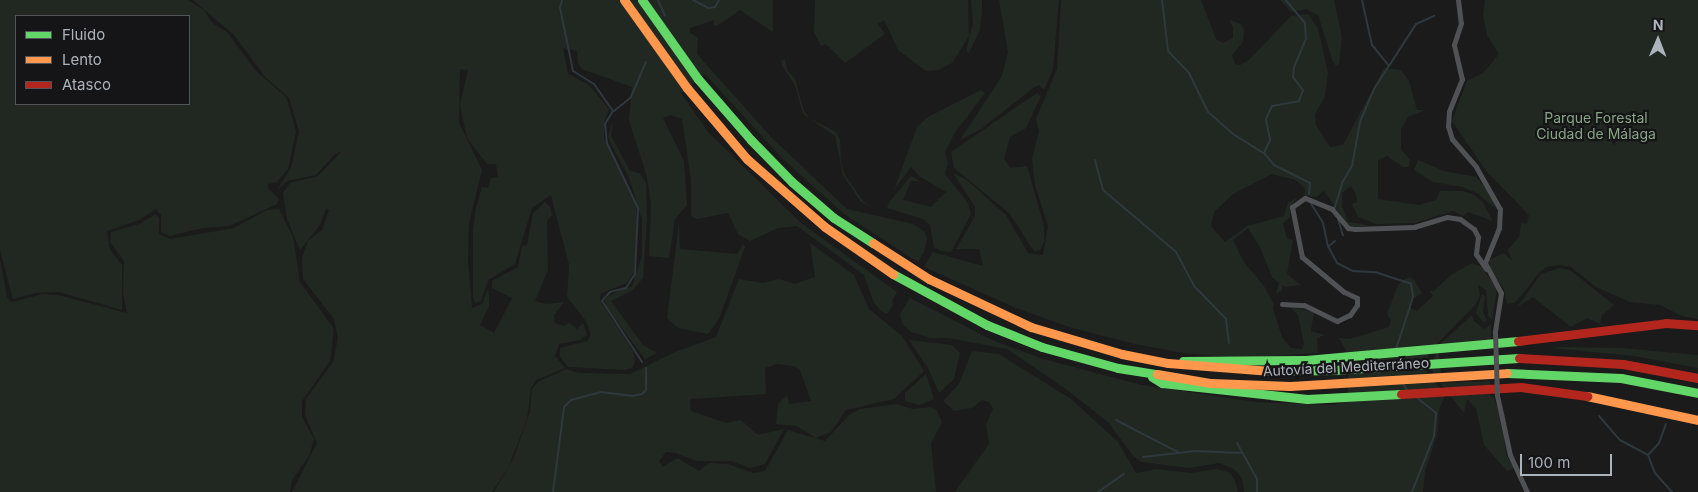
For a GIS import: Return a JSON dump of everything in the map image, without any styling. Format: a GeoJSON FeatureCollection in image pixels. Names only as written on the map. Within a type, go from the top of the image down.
{"type":"FeatureCollection","features":[{"type":"Feature","properties":{"kind":"highway","name":"Autovía del Mediterráneo"},"geometry":{"type":"LineString","coordinates":[[624,0],[687,88],[747,160],[825,227],[872,262],[987,326],[1065,354],[1142,372],[1258,386],[1335,384],[1502,372],[1574,374],[1644,382],[1698,393]]}},
{"type":"Feature","properties":{"kind":"highway","name":"Autovía del Mediterráneo"},"geometry":{"type":"LineString","coordinates":[[642,0],[698,79],[792,182],[834,218],[929,279],[1031,327],[1091,346],[1168,363],[1246,371],[1334,370],[1440,361],[1520,357],[1593,361],[1698,378]]}},
{"type":"Feature","properties":{"kind":"highway"},"geometry":{"type":"LineString","coordinates":[[1168,363],[1194,360],[1258,363],[1453,347],[1666,323],[1698,325]]}},
{"type":"Feature","properties":{"kind":"highway"},"geometry":{"type":"LineString","coordinates":[[1142,372],[1162,383],[1240,394],[1337,398],[1502,386],[1571,393],[1662,409],[1698,420]]}},
{"type":"Feature","properties":{"kind":"street"},"geometry":{"type":"LineString","coordinates":[[1458,0],[1461,23],[1454,45],[1462,79],[1449,112],[1448,126],[1452,140],[1476,167],[1500,209],[1499,228],[1486,256],[1486,269]]}},
{"type":"Feature","properties":{"kind":"street"},"geometry":{"type":"LineString","coordinates":[[1282,304],[1304,304],[1337,321],[1350,315],[1357,305],[1357,298],[1344,292],[1302,257],[1292,206],[1306,198],[1332,208],[1348,228],[1414,227],[1447,217],[1460,219],[1474,229],[1478,238],[1476,254],[1501,293],[1495,332],[1497,395],[1510,455],[1527,492]]}},
{"type":"Feature","properties":{"kind":"green space"},"geometry":{"type":"Polygon","coordinates":[[[0,0],[188,0],[204,10],[212,23],[227,32],[256,71],[285,96],[288,102],[296,132],[288,169],[277,182],[268,184],[268,188],[279,199],[277,204],[229,226],[203,228],[170,236],[161,232],[161,215],[156,209],[139,220],[107,231],[110,250],[122,265],[122,310],[59,292],[35,293],[13,299],[0,251],[0,0]]]}},
{"type":"Feature","properties":{"kind":"green space"},"geometry":{"type":"Polygon","coordinates":[[[193,0],[773,0],[773,32],[740,10],[720,24],[714,26],[714,20],[690,28],[690,33],[698,38],[697,54],[772,138],[847,209],[913,224],[924,231],[927,238],[924,252],[918,262],[844,214],[782,158],[705,74],[681,93],[708,132],[801,223],[897,292],[892,302],[894,303],[887,314],[881,311],[874,303],[864,275],[797,226],[778,228],[750,241],[738,234],[728,213],[697,219],[691,216],[691,180],[682,119],[671,115],[663,118],[684,161],[687,205],[675,219],[669,258],[649,256],[651,204],[647,177],[629,120],[632,87],[582,69],[578,63],[577,51],[563,48],[568,74],[589,85],[609,109],[604,123],[604,137],[636,205],[637,222],[634,272],[627,283],[601,293],[600,301],[633,351],[635,362],[632,368],[625,370],[568,367],[560,357],[560,348],[587,341],[591,335],[586,321],[567,297],[569,265],[551,195],[532,208],[515,264],[488,280],[481,301],[475,303],[473,297],[473,229],[476,208],[482,187],[488,188],[491,178],[498,177],[496,164],[487,164],[467,138],[460,105],[468,70],[460,69],[459,123],[482,170],[469,223],[468,261],[472,308],[482,304],[488,289],[489,306],[480,325],[494,333],[512,298],[492,288],[492,281],[518,267],[522,246],[527,245],[533,213],[545,202],[550,207],[552,215],[547,221],[548,270],[535,301],[546,304],[564,302],[554,315],[555,323],[564,326],[569,323],[577,329],[583,323],[587,335],[580,340],[559,344],[555,356],[565,368],[536,380],[531,388],[527,419],[509,466],[492,492],[292,492],[317,443],[305,415],[306,399],[333,362],[338,338],[334,319],[303,279],[302,258],[308,241],[322,230],[329,210],[326,209],[320,225],[300,250],[287,219],[283,193],[290,183],[318,176],[342,151],[335,154],[316,175],[287,181],[277,190],[291,168],[299,131],[289,98],[265,77],[234,35],[193,0]]]}},
{"type":"Feature","properties":{"kind":"green space"},"geometry":{"type":"Polygon","coordinates":[[[815,0],[968,0],[969,36],[952,63],[938,70],[926,71],[898,50],[884,20],[878,24],[885,34],[845,63],[826,44],[821,46],[814,32],[815,0]]]}},
{"type":"Feature","properties":{"kind":"green space"},"geometry":{"type":"Polygon","coordinates":[[[971,0],[982,0],[982,12],[980,30],[969,53],[966,51],[973,23],[971,0]]]}},
{"type":"Feature","properties":{"kind":"green space"},"geometry":{"type":"Polygon","coordinates":[[[999,0],[1059,0],[1053,69],[1044,90],[1039,85],[1033,88],[981,129],[960,140],[1002,76],[1008,52],[999,0]]]}},
{"type":"Feature","properties":{"kind":"green space"},"geometry":{"type":"Polygon","coordinates":[[[1061,0],[1201,0],[1216,39],[1223,43],[1233,38],[1233,27],[1229,20],[1241,24],[1244,30],[1243,42],[1232,55],[1235,64],[1240,65],[1249,60],[1291,16],[1308,14],[1318,28],[1328,73],[1325,96],[1315,114],[1316,125],[1330,147],[1343,145],[1384,68],[1401,70],[1409,81],[1417,110],[1426,110],[1408,117],[1401,129],[1401,149],[1410,160],[1409,167],[1403,167],[1387,156],[1378,160],[1378,199],[1419,205],[1436,200],[1440,191],[1462,191],[1475,195],[1483,203],[1493,221],[1468,212],[1463,216],[1453,211],[1415,223],[1376,224],[1358,217],[1352,204],[1357,202],[1356,194],[1351,186],[1342,193],[1342,206],[1348,222],[1368,225],[1357,227],[1348,225],[1324,191],[1316,197],[1304,195],[1305,189],[1296,180],[1272,174],[1233,194],[1214,212],[1211,226],[1225,242],[1247,226],[1284,216],[1288,203],[1297,197],[1290,209],[1290,217],[1283,223],[1287,239],[1293,240],[1287,274],[1301,285],[1285,287],[1282,284],[1282,291],[1276,293],[1279,283],[1272,277],[1260,247],[1248,228],[1233,240],[1243,261],[1264,286],[1274,305],[1273,309],[1282,337],[1291,348],[1302,349],[1304,344],[1298,315],[1290,307],[1314,312],[1311,331],[1325,335],[1317,338],[1318,353],[1241,358],[1184,353],[1135,344],[1072,328],[1016,308],[924,267],[933,252],[983,266],[979,249],[956,249],[975,216],[975,207],[953,173],[967,180],[1006,215],[1028,253],[1043,255],[1048,226],[1035,185],[1032,159],[1039,131],[1036,119],[1057,69],[1061,0]]]}},
{"type":"Feature","properties":{"kind":"green space"},"geometry":{"type":"Polygon","coordinates":[[[1280,0],[1334,0],[1342,37],[1339,64],[1336,66],[1332,59],[1318,15],[1306,9],[1292,12],[1280,0]]]}},
{"type":"Feature","properties":{"kind":"green space","name":"Parque Forestal Ciudad de Málaga"},"geometry":{"type":"Polygon","coordinates":[[[1485,0],[1698,0],[1698,319],[1682,316],[1660,305],[1630,302],[1596,287],[1571,267],[1560,265],[1546,267],[1514,303],[1507,304],[1504,289],[1491,272],[1489,260],[1504,253],[1513,262],[1508,250],[1519,237],[1521,223],[1527,224],[1529,215],[1486,171],[1452,121],[1467,81],[1483,73],[1499,54],[1487,35],[1483,15],[1485,0]]]}},
{"type":"Feature","properties":{"kind":"green space"},"geometry":{"type":"Polygon","coordinates":[[[785,59],[787,70],[795,79],[804,111],[809,118],[836,132],[840,139],[841,163],[845,175],[864,202],[875,209],[860,201],[843,175],[835,136],[803,114],[795,85],[781,61],[785,59]]]}},
{"type":"Feature","properties":{"kind":"green space"},"geometry":{"type":"Polygon","coordinates":[[[981,90],[985,93],[954,134],[945,152],[948,163],[945,174],[968,203],[971,214],[951,252],[941,251],[934,247],[930,225],[923,219],[887,208],[890,201],[911,176],[920,181],[911,181],[903,200],[931,207],[946,192],[919,176],[911,167],[894,190],[917,127],[928,117],[981,90]]]}},
{"type":"Feature","properties":{"kind":"green space"},"geometry":{"type":"Polygon","coordinates":[[[1037,93],[1041,96],[1026,128],[1010,137],[1004,159],[1010,168],[1027,166],[1044,226],[1044,242],[1040,250],[1034,251],[1010,214],[954,168],[951,152],[1037,93]]]}},
{"type":"Feature","properties":{"kind":"green space"},"geometry":{"type":"Polygon","coordinates":[[[613,120],[611,135],[630,171],[639,173],[646,182],[647,220],[643,278],[633,290],[611,301],[643,345],[657,353],[645,359],[606,307],[605,300],[610,295],[632,286],[642,256],[642,219],[629,178],[608,136],[613,120]]]}},
{"type":"Feature","properties":{"kind":"green space"},"geometry":{"type":"Polygon","coordinates":[[[1418,160],[1444,171],[1476,177],[1490,193],[1496,209],[1477,193],[1462,187],[1433,182],[1414,170],[1418,160]]]}},
{"type":"Feature","properties":{"kind":"green space"},"geometry":{"type":"Polygon","coordinates":[[[279,209],[293,237],[300,282],[334,329],[330,361],[302,401],[302,417],[314,439],[309,456],[292,480],[290,492],[0,492],[0,259],[7,297],[12,302],[43,294],[58,295],[127,313],[123,293],[124,261],[110,242],[111,232],[139,224],[156,214],[159,218],[159,234],[170,239],[234,228],[267,210],[279,209]]]}},
{"type":"Feature","properties":{"kind":"green space"},"geometry":{"type":"Polygon","coordinates":[[[679,223],[680,249],[737,254],[743,244],[745,247],[719,319],[708,334],[678,328],[667,318],[679,223]]]}},
{"type":"Feature","properties":{"kind":"green space"},"geometry":{"type":"Polygon","coordinates":[[[810,243],[854,275],[869,309],[902,336],[924,371],[894,399],[846,410],[831,432],[816,438],[797,426],[776,424],[778,404],[787,395],[789,404],[811,401],[800,370],[794,366],[777,364],[765,368],[766,394],[690,399],[691,411],[726,423],[741,420],[758,435],[784,429],[765,464],[750,468],[731,461],[696,461],[676,453],[666,452],[659,461],[663,467],[677,458],[699,471],[710,463],[728,464],[753,473],[765,471],[788,430],[825,441],[849,415],[860,409],[896,404],[913,409],[930,407],[936,409],[942,422],[931,443],[936,492],[494,492],[514,457],[530,412],[532,389],[538,382],[566,369],[579,373],[630,374],[675,352],[716,337],[739,279],[763,283],[779,279],[795,284],[815,277],[810,243]]]}},
{"type":"Feature","properties":{"kind":"green space"},"geometry":{"type":"Polygon","coordinates":[[[1472,263],[1482,267],[1497,289],[1492,320],[1488,316],[1486,290],[1478,285],[1480,295],[1476,304],[1430,351],[1425,366],[1428,377],[1446,393],[1439,410],[1437,435],[1425,471],[1423,492],[1244,492],[1242,478],[1234,469],[1219,463],[1189,468],[1142,462],[1134,457],[1108,422],[1063,387],[1007,349],[948,338],[930,338],[911,332],[902,323],[900,314],[910,298],[992,340],[1043,359],[1142,385],[1255,402],[1331,405],[1348,402],[1347,352],[1339,338],[1350,339],[1389,327],[1391,320],[1387,314],[1398,285],[1405,279],[1410,277],[1415,281],[1422,293],[1411,300],[1411,308],[1417,311],[1433,296],[1430,291],[1434,291],[1451,275],[1472,263]]]}},
{"type":"Feature","properties":{"kind":"green space"},"geometry":{"type":"Polygon","coordinates":[[[1560,268],[1570,270],[1614,305],[1602,315],[1600,324],[1587,318],[1571,327],[1533,297],[1517,307],[1541,274],[1560,268]]]}},
{"type":"Feature","properties":{"kind":"green space"},"geometry":{"type":"Polygon","coordinates":[[[1482,294],[1485,297],[1483,312],[1487,321],[1484,323],[1476,313],[1482,294]]]}},
{"type":"Feature","properties":{"kind":"green space"},"geometry":{"type":"Polygon","coordinates":[[[1472,315],[1474,321],[1484,329],[1491,324],[1491,348],[1439,353],[1442,383],[1490,381],[1490,396],[1494,398],[1503,425],[1506,455],[1514,468],[1507,471],[1484,445],[1476,408],[1467,399],[1464,413],[1434,375],[1431,365],[1440,344],[1472,315]]]}},
{"type":"Feature","properties":{"kind":"green space"},"geometry":{"type":"Polygon","coordinates":[[[909,340],[952,345],[960,353],[954,379],[939,393],[929,370],[909,340]]]}},
{"type":"Feature","properties":{"kind":"green space"},"geometry":{"type":"Polygon","coordinates":[[[1551,348],[1622,348],[1698,355],[1698,368],[1634,356],[1551,348]]]}},
{"type":"Feature","properties":{"kind":"green space"},"geometry":{"type":"Polygon","coordinates":[[[972,351],[999,354],[1071,399],[1118,442],[1136,473],[1156,469],[1191,473],[1216,469],[1228,472],[1234,478],[1238,492],[955,492],[989,444],[986,425],[993,409],[989,402],[982,400],[972,408],[954,411],[943,401],[959,384],[972,351]]]}},
{"type":"Feature","properties":{"kind":"green space"},"geometry":{"type":"Polygon","coordinates":[[[926,374],[934,399],[919,405],[905,401],[905,393],[926,374]]]}},
{"type":"Feature","properties":{"kind":"waterway"},"geometry":{"type":"LineString","coordinates":[[562,0],[560,8],[573,71],[594,84],[613,111],[605,124],[607,143],[638,208],[635,274],[626,288],[610,292],[602,301],[642,362]]}},
{"type":"Feature","properties":{"kind":"waterway"},"geometry":{"type":"LineString","coordinates":[[658,0],[665,16]]}},
{"type":"Feature","properties":{"kind":"waterway"},"geometry":{"type":"LineString","coordinates":[[693,0],[708,8],[715,7],[719,0]]}},
{"type":"Feature","properties":{"kind":"waterway"},"geometry":{"type":"LineString","coordinates":[[1162,0],[1168,51],[1189,73],[1208,112],[1233,134],[1264,153],[1274,165],[1310,183],[1309,194]]}},
{"type":"Feature","properties":{"kind":"waterway"},"geometry":{"type":"LineString","coordinates":[[1264,153],[1270,140],[1266,119],[1272,106],[1299,101],[1303,90],[1293,77],[1294,67],[1306,39],[1305,23],[1286,0]]}},
{"type":"Feature","properties":{"kind":"waterway"},"geometry":{"type":"LineString","coordinates":[[1362,0],[1372,45],[1388,65]]}},
{"type":"Feature","properties":{"kind":"waterway"},"geometry":{"type":"LineString","coordinates":[[1334,210],[1342,183],[1352,166],[1360,122],[1374,89],[1416,24],[1434,16]]}},
{"type":"Feature","properties":{"kind":"waterway"},"geometry":{"type":"LineString","coordinates":[[614,111],[631,97],[646,62]]}},
{"type":"Feature","properties":{"kind":"waterway"},"geometry":{"type":"LineString","coordinates":[[1095,160],[1103,190],[1176,252],[1195,287],[1226,319],[1229,343]]}},
{"type":"Feature","properties":{"kind":"waterway"},"geometry":{"type":"LineString","coordinates":[[1310,202],[1323,223],[1328,246],[1337,263],[1353,271],[1375,272],[1411,284],[1413,297],[1396,349]]}},
{"type":"Feature","properties":{"kind":"waterway"},"geometry":{"type":"LineString","coordinates":[[1338,219],[1343,235]]}},
{"type":"Feature","properties":{"kind":"waterway"},"geometry":{"type":"LineString","coordinates":[[1329,246],[1335,241]]}},
{"type":"Feature","properties":{"kind":"waterway"},"geometry":{"type":"LineString","coordinates":[[553,492],[564,407],[571,400],[601,392],[632,396],[642,394],[646,390],[646,368]]}},
{"type":"Feature","properties":{"kind":"waterway"},"geometry":{"type":"LineString","coordinates":[[1402,382],[1407,390]]}},
{"type":"Feature","properties":{"kind":"waterway"},"geometry":{"type":"LineString","coordinates":[[1412,492],[1434,436],[1436,413],[1415,396]]}},
{"type":"Feature","properties":{"kind":"waterway"},"geometry":{"type":"LineString","coordinates":[[1599,416],[1620,440],[1648,455],[1655,473],[1672,492]]}},
{"type":"Feature","properties":{"kind":"waterway"},"geometry":{"type":"LineString","coordinates":[[1116,420],[1180,453]]}},
{"type":"Feature","properties":{"kind":"waterway"},"geometry":{"type":"LineString","coordinates":[[1648,455],[1659,443],[1666,424]]}},
{"type":"Feature","properties":{"kind":"waterway"},"geometry":{"type":"LineString","coordinates":[[1237,443],[1257,479],[1257,492]]}},
{"type":"Feature","properties":{"kind":"waterway"},"geometry":{"type":"LineString","coordinates":[[1143,457],[1196,451],[1242,453]]}},
{"type":"Feature","properties":{"kind":"waterway"},"geometry":{"type":"LineString","coordinates":[[1098,492],[1124,474]]}},
{"type":"Feature","properties":{"kind":"traffic: fast"},"geometry":{"type":"LineString","coordinates":[[642,0],[698,79],[751,140],[792,182],[834,218],[873,243]]}},
{"type":"Feature","properties":{"kind":"traffic: fast"},"geometry":{"type":"LineString","coordinates":[[893,274],[987,325],[1042,347],[1118,368],[1157,374]]}},
{"type":"Feature","properties":{"kind":"traffic: fast"},"geometry":{"type":"LineString","coordinates":[[1183,361],[1306,360],[1518,341]]}},
{"type":"Feature","properties":{"kind":"traffic: fast"},"geometry":{"type":"LineString","coordinates":[[1271,371],[1334,370],[1519,358]]}},
{"type":"Feature","properties":{"kind":"traffic: fast"},"geometry":{"type":"LineString","coordinates":[[1507,373],[1621,378],[1698,393]]}},
{"type":"Feature","properties":{"kind":"traffic: fast"},"geometry":{"type":"LineString","coordinates":[[1152,377],[1162,383],[1307,399],[1401,394]]}},
{"type":"Feature","properties":{"kind":"traffic: slow"},"geometry":{"type":"LineString","coordinates":[[624,0],[687,88],[747,159],[825,227],[893,274]]}},
{"type":"Feature","properties":{"kind":"traffic: slow"},"geometry":{"type":"LineString","coordinates":[[873,243],[929,279],[1031,327],[1122,354],[1168,363],[1271,371]]}},
{"type":"Feature","properties":{"kind":"traffic: slow"},"geometry":{"type":"LineString","coordinates":[[1157,374],[1211,383],[1290,386],[1507,373]]}},
{"type":"Feature","properties":{"kind":"traffic: slow"},"geometry":{"type":"LineString","coordinates":[[1587,396],[1698,420]]}},
{"type":"Feature","properties":{"kind":"traffic: jam"},"geometry":{"type":"LineString","coordinates":[[1518,341],[1666,323],[1698,325]]}},
{"type":"Feature","properties":{"kind":"traffic: jam"},"geometry":{"type":"LineString","coordinates":[[1519,358],[1623,364],[1698,378]]}},
{"type":"Feature","properties":{"kind":"traffic: jam"},"geometry":{"type":"LineString","coordinates":[[1401,394],[1521,387],[1587,396]]}}]}
